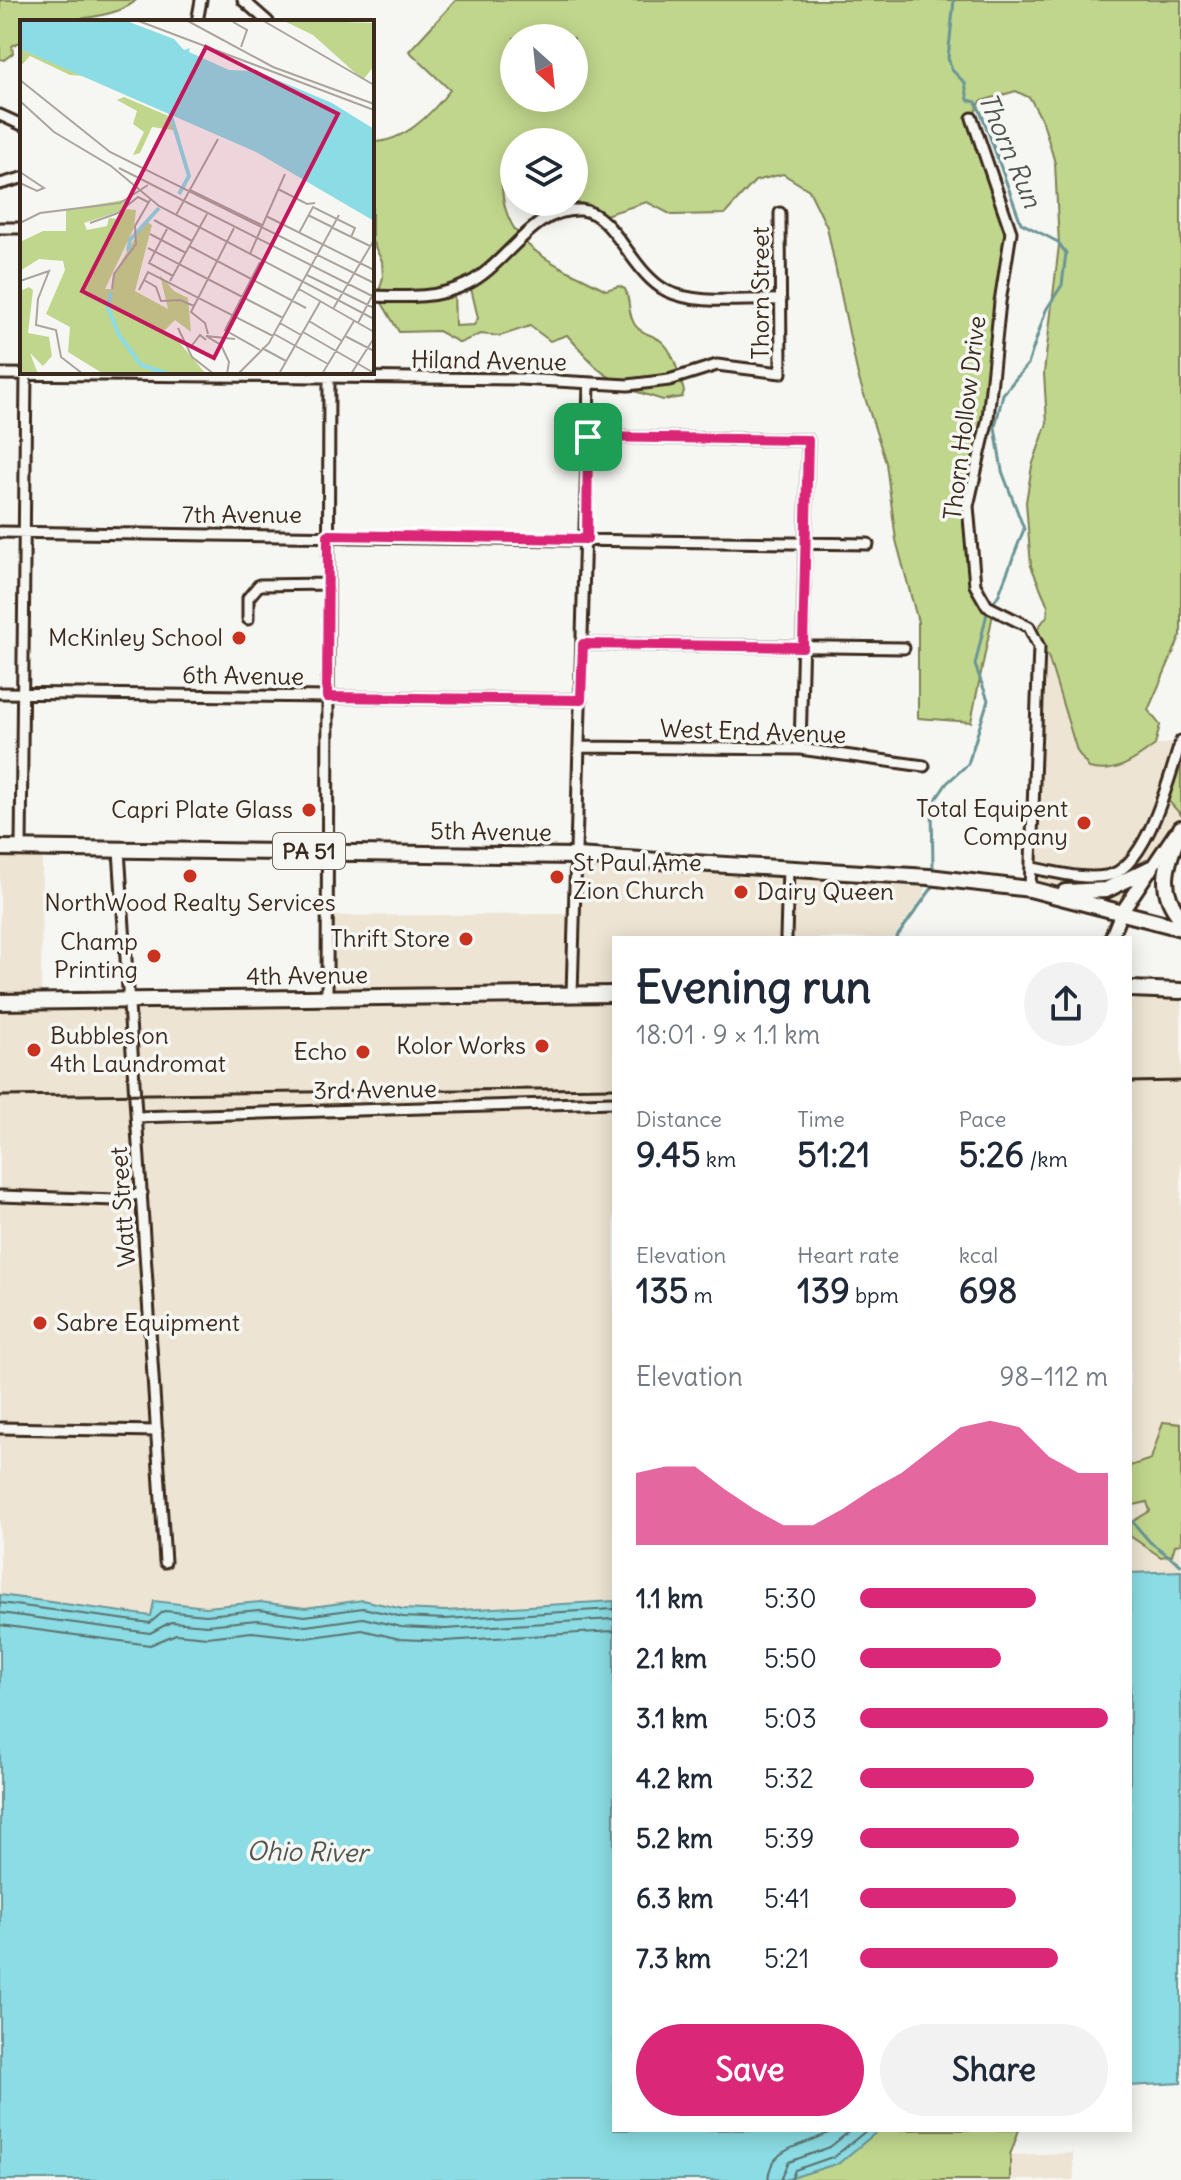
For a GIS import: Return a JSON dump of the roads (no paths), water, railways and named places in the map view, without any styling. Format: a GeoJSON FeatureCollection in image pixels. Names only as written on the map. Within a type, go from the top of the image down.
{"type":"FeatureCollection","features":[{"type":"Feature","properties":{"kind":"main road"},"geometry":{"type":"LineString","coordinates":[[1181,826],[1164,878],[1167,896],[1181,918]]}},
{"type":"Feature","properties":{"kind":"main road","name":"5th Avenue"},"geometry":{"type":"LineString","coordinates":[[0,848],[576,856],[788,868],[937,878],[1030,889],[1121,913]]}},
{"type":"Feature","properties":{"kind":"main road"},"geometry":{"type":"LineString","coordinates":[[1030,889],[1106,890],[1151,868]]}},
{"type":"Feature","properties":{"kind":"main road","name":"PA 51"},"geometry":{"type":"LineString","coordinates":[[1121,913],[1181,928]]}},
{"type":"Feature","properties":{"kind":"main road"},"geometry":{"type":"LineString","coordinates":[[1132,989],[1181,991]]}},
{"type":"Feature","properties":{"kind":"main road","name":"4th Avenue"},"geometry":{"type":"LineString","coordinates":[[0,1002],[612,994]]}},
{"type":"Feature","properties":{"kind":"street"},"geometry":{"type":"LineString","coordinates":[[197,20],[201,0]]}},
{"type":"Feature","properties":{"kind":"street"},"geometry":{"type":"LineString","coordinates":[[243,0],[266,20]]}},
{"type":"Feature","properties":{"kind":"street"},"geometry":{"type":"LineString","coordinates":[[0,115],[20,124]]}},
{"type":"Feature","properties":{"kind":"street","name":"Thorn Hollow Drive"},"geometry":{"type":"LineString","coordinates":[[972,118],[1011,232],[985,433],[968,506],[975,585],[991,608],[1029,627],[1039,647],[1030,889]]}},
{"type":"Feature","properties":{"kind":"street"},"geometry":{"type":"LineString","coordinates":[[0,184],[20,179]]}},
{"type":"Feature","properties":{"kind":"street"},"geometry":{"type":"LineString","coordinates":[[374,296],[418,297],[454,290],[498,264],[543,221],[557,214],[582,210],[602,217],[643,275],[669,292],[690,297],[781,300]]}},
{"type":"Feature","properties":{"kind":"street","name":"Thorn Street"},"geometry":{"type":"LineString","coordinates":[[780,213],[781,373]]}},
{"type":"Feature","properties":{"kind":"street","name":"Hiland Avenue"},"geometry":{"type":"LineString","coordinates":[[178,374],[520,379],[628,385],[669,380],[717,365],[781,373]]}},
{"type":"Feature","properties":{"kind":"street","name":"Hiland Avenue"},"geometry":{"type":"LineString","coordinates":[[0,374],[20,373]]}},
{"type":"Feature","properties":{"kind":"street"},"geometry":{"type":"LineString","coordinates":[[21,848],[26,374]]}},
{"type":"Feature","properties":{"kind":"street"},"geometry":{"type":"LineString","coordinates":[[327,997],[329,375]]}},
{"type":"Feature","properties":{"kind":"street"},"geometry":{"type":"LineString","coordinates":[[572,995],[589,384]]}},
{"type":"Feature","properties":{"kind":"street"},"geometry":{"type":"LineString","coordinates":[[588,437],[808,440],[800,749]]}},
{"type":"Feature","properties":{"kind":"street","name":"7th Avenue"},"geometry":{"type":"LineString","coordinates":[[0,532],[868,544]]}},
{"type":"Feature","properties":{"kind":"street"},"geometry":{"type":"LineString","coordinates":[[248,619],[248,598],[259,585],[328,584]]}},
{"type":"Feature","properties":{"kind":"street"},"geometry":{"type":"LineString","coordinates":[[583,644],[904,648]]}},
{"type":"Feature","properties":{"kind":"street","name":"6th Avenue"},"geometry":{"type":"LineString","coordinates":[[0,693],[581,700]]}},
{"type":"Feature","properties":{"kind":"street"},"geometry":{"type":"LineString","coordinates":[[1032,868],[1087,877],[1107,876],[1126,867],[1168,788],[1181,741]]}},
{"type":"Feature","properties":{"kind":"street","name":"West End Avenue"},"geometry":{"type":"LineString","coordinates":[[579,747],[800,749],[924,766]]}},
{"type":"Feature","properties":{"kind":"street"},"geometry":{"type":"LineString","coordinates":[[1112,936],[1121,913],[1181,826]]}},
{"type":"Feature","properties":{"kind":"street","name":"Watt Street"},"geometry":{"type":"LineString","coordinates":[[119,850],[165,1562]]}},
{"type":"Feature","properties":{"kind":"street"},"geometry":{"type":"LineString","coordinates":[[786,936],[788,868]]}},
{"type":"Feature","properties":{"kind":"street","name":"3rd Avenue"},"geometry":{"type":"LineString","coordinates":[[137,1117],[612,1102]]}},
{"type":"Feature","properties":{"kind":"street"},"geometry":{"type":"LineString","coordinates":[[0,1196],[115,1200],[142,1193]]}},
{"type":"Feature","properties":{"kind":"street"},"geometry":{"type":"LineString","coordinates":[[0,1428],[157,1431]]}},
{"type":"Feature","properties":{"kind":"water"},"geometry":{"type":"Polygon","coordinates":[[[1181,1571],[1181,2083],[1132,2086],[1132,1573],[1181,1571]]]}},
{"type":"Feature","properties":{"kind":"water","name":"Ohio River"},"geometry":{"type":"Polygon","coordinates":[[[0,1595],[151,1616],[154,1601],[206,1607],[260,1602],[305,1608],[363,1600],[403,1609],[445,1611],[612,1601],[612,2132],[877,2132],[839,2163],[785,2180],[0,2180],[0,1595]]]}},
{"type":"Feature","properties":{"kind":"waterway","name":"Thorn Run"},"geometry":{"type":"LineString","coordinates":[[933,868],[932,805],[947,783],[968,764],[988,700],[975,665],[987,613],[999,594],[1024,529],[1002,471],[995,427],[1003,394],[1028,364],[1046,310],[1062,285],[1066,253],[1058,242],[1021,223],[982,115],[976,102],[968,100],[965,83],[952,70],[948,58],[954,0]]}},
{"type":"Feature","properties":{"kind":"waterway","name":"Thorn Run"},"geometry":{"type":"LineString","coordinates":[[897,936],[932,888]]}},
{"type":"Feature","properties":{"kind":"waterway","name":"Thorn Run"},"geometry":{"type":"LineString","coordinates":[[1132,1521],[1150,1542],[1181,1565]]}},
{"type":"Feature","properties":{"kind":"railway"},"geometry":{"type":"LineString","coordinates":[[1132,1082],[1181,1081]]}},
{"type":"Feature","properties":{"kind":"railway"},"geometry":{"type":"LineString","coordinates":[[0,1096],[612,1088]]}},
{"type":"Feature","properties":{"kind":"place","name":"McKinley School"},"geometry":{"type":"Point","coordinates":[239,638]}},
{"type":"Feature","properties":{"kind":"place","name":"Capri Plate Glass"},"geometry":{"type":"Point","coordinates":[309,810]}},
{"type":"Feature","properties":{"kind":"place","name":"Total Equipent Company"},"geometry":{"type":"Point","coordinates":[1084,823]}},
{"type":"Feature","properties":{"kind":"place","name":"NorthWood Realty Services"},"geometry":{"type":"Point","coordinates":[190,876]}},
{"type":"Feature","properties":{"kind":"place","name":"St Paul Ame Zion Church"},"geometry":{"type":"Point","coordinates":[557,877]}},
{"type":"Feature","properties":{"kind":"place","name":"Dairy Queen"},"geometry":{"type":"Point","coordinates":[741,892]}},
{"type":"Feature","properties":{"kind":"place","name":"Thrift Store"},"geometry":{"type":"Point","coordinates":[466,939]}},
{"type":"Feature","properties":{"kind":"place","name":"Champ Printing"},"geometry":{"type":"Point","coordinates":[154,956]}},
{"type":"Feature","properties":{"kind":"place","name":"Kolor Works"},"geometry":{"type":"Point","coordinates":[542,1046]}},
{"type":"Feature","properties":{"kind":"place","name":"Bubbles on 4th Laundromat"},"geometry":{"type":"Point","coordinates":[34,1050]}},
{"type":"Feature","properties":{"kind":"place","name":"Echo"},"geometry":{"type":"Point","coordinates":[363,1052]}},
{"type":"Feature","properties":{"kind":"place","name":"Sabre Equipment"},"geometry":{"type":"Point","coordinates":[40,1323]}}]}
